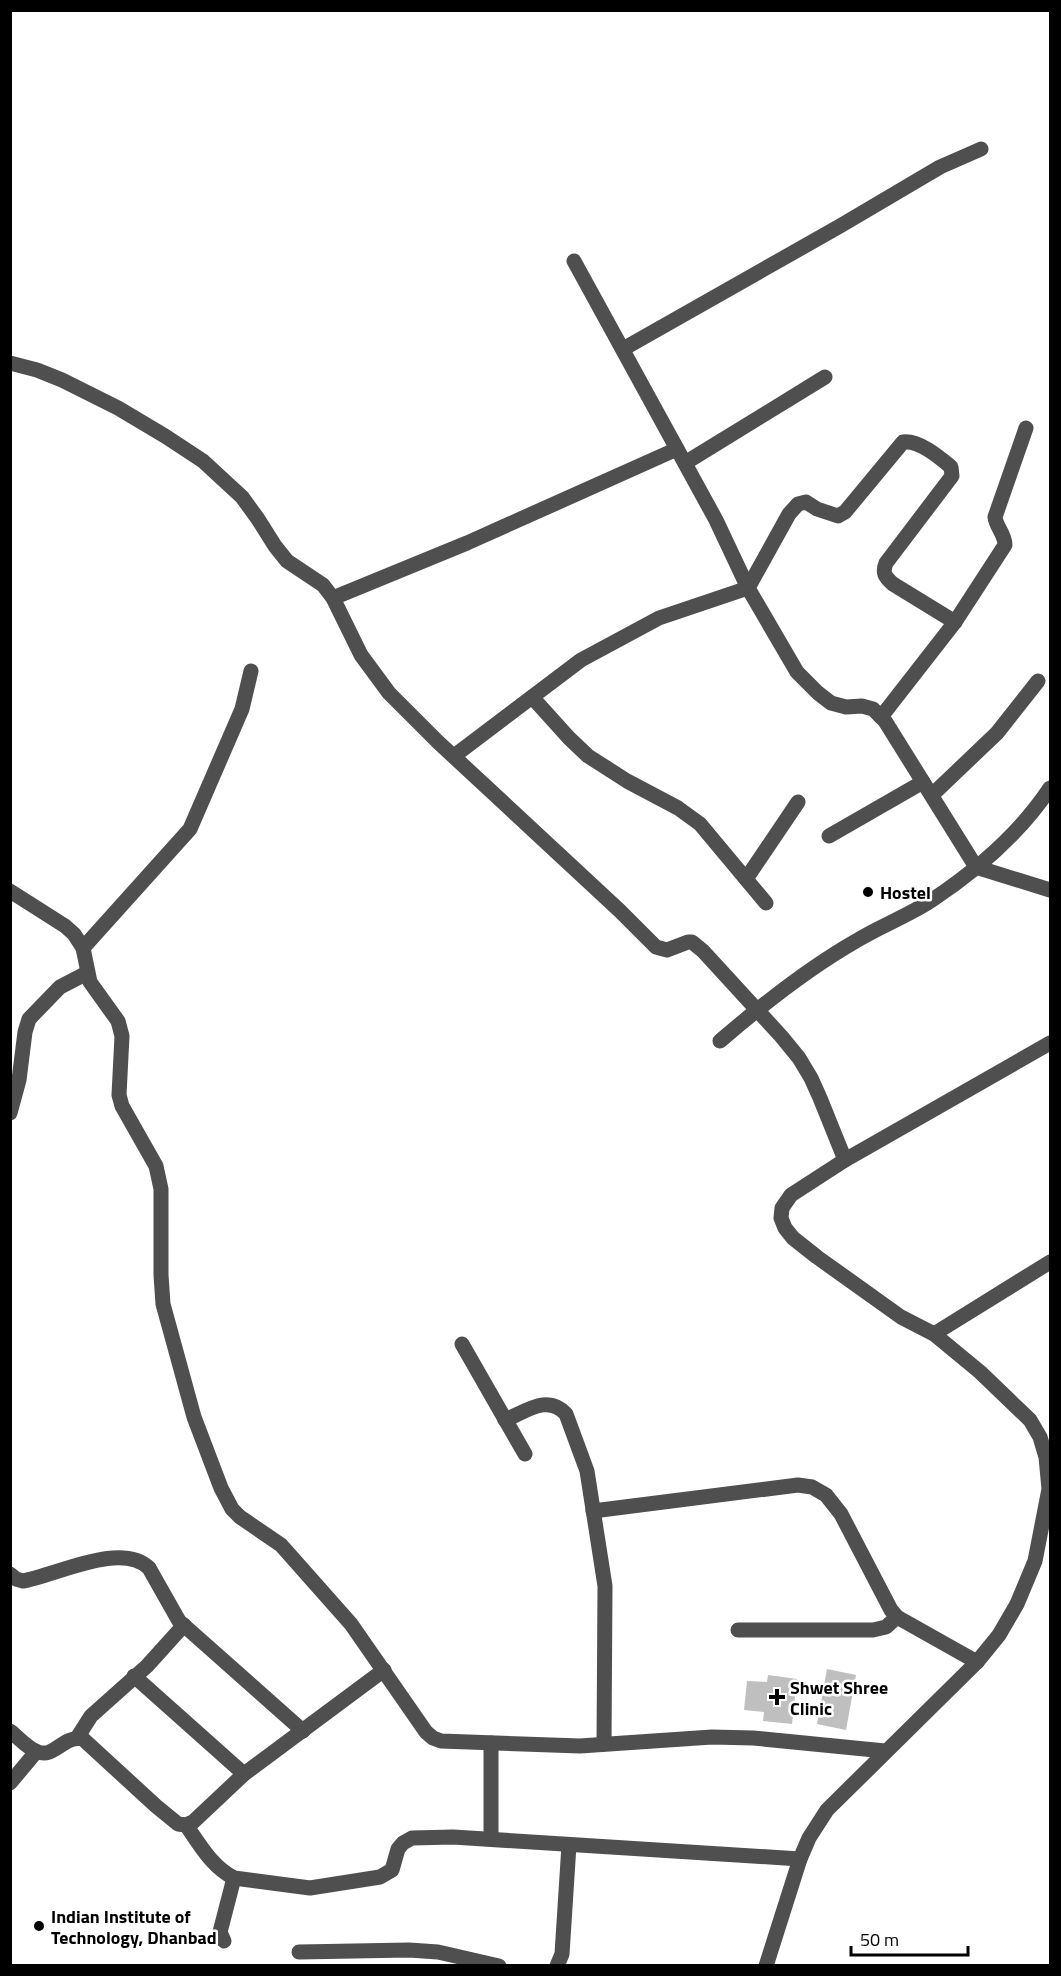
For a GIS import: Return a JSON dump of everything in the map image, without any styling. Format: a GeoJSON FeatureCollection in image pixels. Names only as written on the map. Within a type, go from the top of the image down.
{"type":"FeatureCollection","features":[{"type":"Feature","properties":{"kind":"street"},"geometry":{"type":"LineString","coordinates":[[623,350],[940,167],[981,150]]}},
{"type":"Feature","properties":{"kind":"street"},"geometry":{"type":"LineString","coordinates":[[574,261],[716,520],[748,588],[797,672],[831,703],[846,707],[862,706],[873,709],[881,717],[976,867],[1050,890]]}},
{"type":"Feature","properties":{"kind":"street"},"geometry":{"type":"LineString","coordinates":[[10,363],[38,370],[118,408],[203,461],[242,497],[287,561],[323,585],[333,598],[361,655],[389,693],[656,946],[667,950],[692,942],[703,951],[793,1051],[811,1078],[845,1160]]}},
{"type":"Feature","properties":{"kind":"street"},"geometry":{"type":"LineString","coordinates":[[685,463],[825,377]]}},
{"type":"Feature","properties":{"kind":"street"},"geometry":{"type":"LineString","coordinates":[[881,717],[955,622],[1005,545],[1005,539],[996,524],[995,517],[1026,428]]}},
{"type":"Feature","properties":{"kind":"street"},"geometry":{"type":"LineString","coordinates":[[454,756],[581,660],[621,637],[659,618],[748,588],[789,514],[798,504],[806,502],[824,512],[838,516],[845,512],[903,442],[910,441],[951,466],[952,476],[883,570],[886,578],[893,584],[955,622]]}},
{"type":"Feature","properties":{"kind":"street"},"geometry":{"type":"LineString","coordinates":[[333,598],[466,543],[678,449]]}},
{"type":"Feature","properties":{"kind":"street"},"geometry":{"type":"LineString","coordinates":[[82,948],[190,829],[242,709],[251,671]]}},
{"type":"Feature","properties":{"kind":"street"},"geometry":{"type":"LineString","coordinates":[[829,836],[927,788],[997,734],[1038,681]]}},
{"type":"Feature","properties":{"kind":"street"},"geometry":{"type":"LineString","coordinates":[[532,697],[568,738],[588,756],[627,781],[690,815],[766,903]]}},
{"type":"Feature","properties":{"kind":"street"},"geometry":{"type":"LineString","coordinates":[[720,1041],[756,1010],[818,965],[855,941],[931,901],[976,867],[1015,833],[1050,788]]}},
{"type":"Feature","properties":{"kind":"street"},"geometry":{"type":"LineString","coordinates":[[746,879],[798,802]]}},
{"type":"Feature","properties":{"kind":"street"},"geometry":{"type":"LineString","coordinates":[[10,891],[29,901],[74,934],[82,948],[90,982],[118,1021],[122,1036],[119,1095],[122,1106],[156,1166],[161,1190],[163,1304],[194,1417],[221,1488],[232,1509],[240,1517],[264,1531],[351,1623],[426,1732],[441,1741],[580,1746],[712,1737],[753,1738],[885,1752]]}},
{"type":"Feature","properties":{"kind":"street"},"geometry":{"type":"LineString","coordinates":[[10,1113],[19,1080],[25,1032],[29,1019],[60,987],[87,973]]}},
{"type":"Feature","properties":{"kind":"street"},"geometry":{"type":"LineString","coordinates":[[766,1965],[800,1859],[827,1810],[977,1662],[999,1635],[1017,1604],[1035,1561],[1049,1489],[1045,1436],[1030,1420],[980,1372],[934,1334],[901,1317],[793,1238],[784,1228],[781,1218],[782,1208],[790,1195],[845,1160],[1050,1042]]}},
{"type":"Feature","properties":{"kind":"street"},"geometry":{"type":"LineString","coordinates":[[934,1334],[1050,1262]]}},
{"type":"Feature","properties":{"kind":"street"},"geometry":{"type":"LineString","coordinates":[[462,1344],[525,1454]]}},
{"type":"Feature","properties":{"kind":"street"},"geometry":{"type":"LineString","coordinates":[[506,1419],[545,1404],[560,1407],[566,1414],[586,1471],[605,1586],[604,1744]]}},
{"type":"Feature","properties":{"kind":"street"},"geometry":{"type":"LineString","coordinates":[[593,1511],[798,1485],[812,1487],[826,1495],[841,1514],[891,1610],[897,1617],[977,1662]]}},
{"type":"Feature","properties":{"kind":"street"},"geometry":{"type":"LineString","coordinates":[[10,1574],[23,1581],[107,1558],[130,1557],[143,1562],[149,1568],[170,1607],[184,1625],[303,1731]]}},
{"type":"Feature","properties":{"kind":"street"},"geometry":{"type":"LineString","coordinates":[[738,1630],[873,1630],[886,1626],[897,1617]]}},
{"type":"Feature","properties":{"kind":"street"},"geometry":{"type":"LineString","coordinates":[[77,1738],[91,1716],[147,1666],[184,1625]]}},
{"type":"Feature","properties":{"kind":"street"},"geometry":{"type":"LineString","coordinates":[[10,1731],[36,1752],[45,1754],[70,1738],[89,1743],[178,1824],[186,1825],[193,1822],[243,1774],[384,1670]]}},
{"type":"Feature","properties":{"kind":"street"},"geometry":{"type":"LineString","coordinates":[[134,1676],[243,1774]]}},
{"type":"Feature","properties":{"kind":"street"},"geometry":{"type":"LineString","coordinates":[[491,1743],[491,1839]]}},
{"type":"Feature","properties":{"kind":"street"},"geometry":{"type":"LineString","coordinates":[[10,1783],[36,1752]]}},
{"type":"Feature","properties":{"kind":"street"},"geometry":{"type":"LineString","coordinates":[[186,1825],[216,1865],[234,1878],[310,1888],[336,1885],[388,1873],[392,1870],[398,1849],[403,1842],[412,1838],[491,1839],[800,1859]]}},
{"type":"Feature","properties":{"kind":"street"},"geometry":{"type":"LineString","coordinates":[[557,1965],[562,1954],[569,1845]]}},
{"type":"Feature","properties":{"kind":"street"},"geometry":{"type":"LineString","coordinates":[[224,1941],[220,1932],[234,1878]]}},
{"type":"Feature","properties":{"kind":"street"},"geometry":{"type":"LineString","coordinates":[[299,1952],[409,1950],[438,1952],[457,1961],[499,1965]]}},
{"type":"Feature","properties":{"kind":"building"},"geometry":{"type":"Polygon","coordinates":[[[827,1669],[856,1675],[846,1730],[817,1724],[827,1669]]]}},
{"type":"Feature","properties":{"kind":"building"},"geometry":{"type":"Polygon","coordinates":[[[768,1675],[797,1679],[792,1724],[763,1721],[764,1712],[744,1710],[747,1681],[767,1682],[768,1675]]]}},
{"type":"Feature","properties":{"kind":"place","name":"Hostel"},"geometry":{"type":"Point","coordinates":[868,892]}},
{"type":"Feature","properties":{"kind":"place","name":"Shwet Shree Clinic"},"geometry":{"type":"Point","coordinates":[777,1697]}},
{"type":"Feature","properties":{"kind":"place","name":"Indian Institute of Technology, Dhanbad"},"geometry":{"type":"Point","coordinates":[39,1926]}}]}
